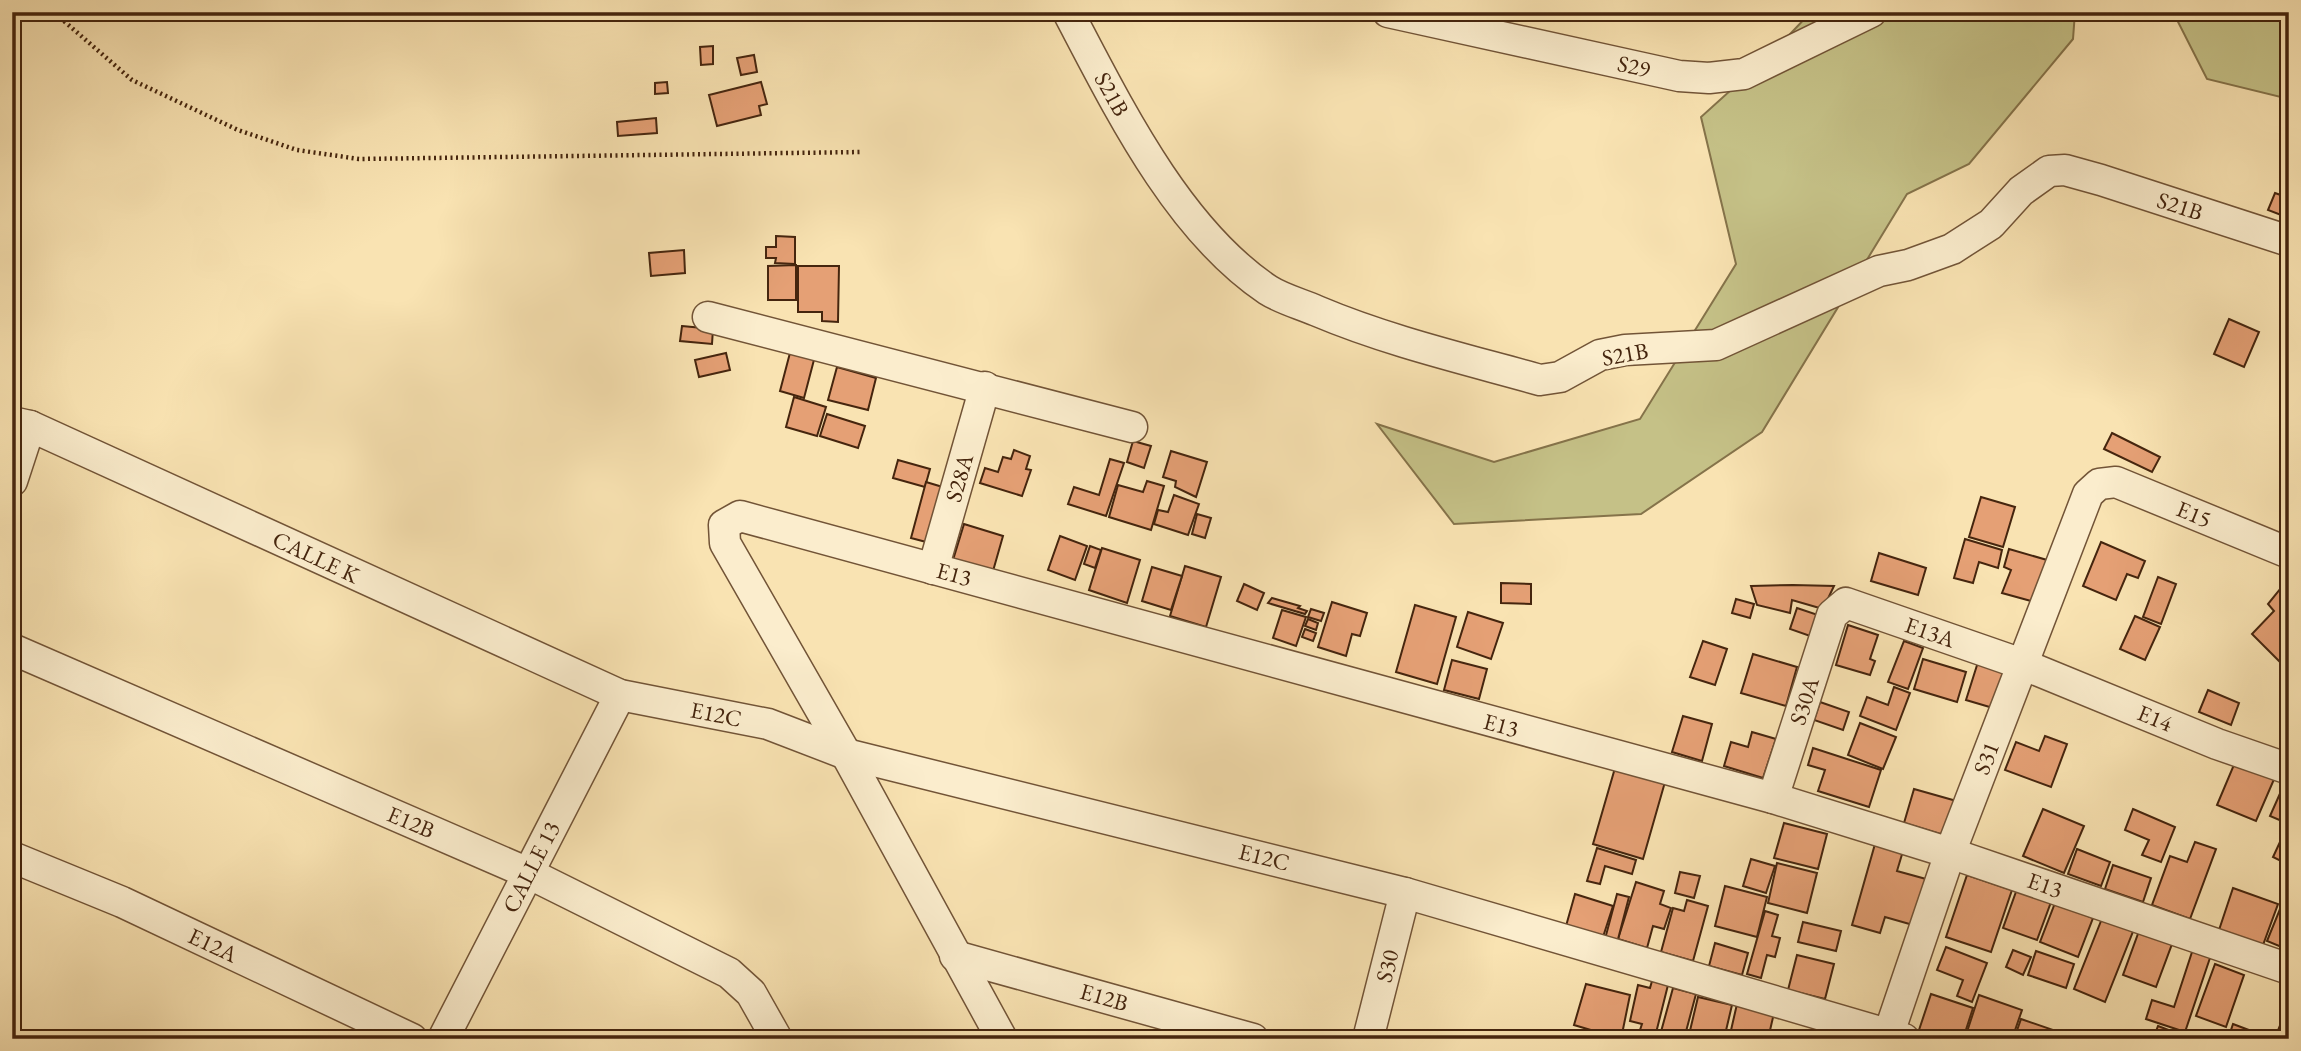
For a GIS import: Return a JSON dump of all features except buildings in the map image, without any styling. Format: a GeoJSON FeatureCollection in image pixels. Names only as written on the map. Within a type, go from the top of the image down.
{"type":"FeatureCollection","features":[{"type":"Feature","properties":{"kind":"street","name":"S21B"},"geometry":{"type":"LineString","coordinates":[[1068,12],[1121,111],[1192,219],[1239,267],[1270,291],[1349,325],[1540,380],[1560,377],[1600,355],[1625,350],[1716,345],[1879,271],[1908,265],[1952,249],[1991,224],[2021,191],[2049,171],[2065,170],[2101,180],[2289,242]]}},
{"type":"Feature","properties":{"kind":"street","name":"S29"},"geometry":{"type":"LineString","coordinates":[[1388,12],[1679,76],[1709,78],[1744,74],[1871,12]]}},
{"type":"Feature","properties":{"kind":"street"},"geometry":{"type":"LineString","coordinates":[[708,317],[1132,427]]}},
{"type":"Feature","properties":{"kind":"street","name":"S28A"},"geometry":{"type":"LineString","coordinates":[[933,569],[985,387]]}},
{"type":"Feature","properties":{"kind":"street"},"geometry":{"type":"LineString","coordinates":[[12,481],[21,424]]}},
{"type":"Feature","properties":{"kind":"street","name":"CALLE K"},"geometry":{"type":"LineString","coordinates":[[21,424],[620,695]]}},
{"type":"Feature","properties":{"kind":"street","name":"E15"},"geometry":{"type":"LineString","coordinates":[[2099,484],[2116,482],[2289,553]]}},
{"type":"Feature","properties":{"kind":"street","name":"S31"},"geometry":{"type":"LineString","coordinates":[[1893,1037],[1950,853],[2088,494],[2099,484]]}},
{"type":"Feature","properties":{"kind":"street","name":"E13"},"geometry":{"type":"LineString","coordinates":[[846,754],[724,543],[724,525],[740,516],[1773,798],[1950,853],[2289,969]]}},
{"type":"Feature","properties":{"kind":"street","name":"E13A"},"geometry":{"type":"LineString","coordinates":[[1839,607],[1846,603],[2022,664]]}},
{"type":"Feature","properties":{"kind":"street","name":"S30A"},"geometry":{"type":"LineString","coordinates":[[1773,798],[1832,615],[1839,607]]}},
{"type":"Feature","properties":{"kind":"street","name":"E12B"},"geometry":{"type":"LineString","coordinates":[[12,649],[528,873],[729,973],[751,993],[777,1039]]}},
{"type":"Feature","properties":{"kind":"street","name":"E14"},"geometry":{"type":"LineString","coordinates":[[2022,664],[2217,744],[2289,769]]}},
{"type":"Feature","properties":{"kind":"street","name":"E12C"},"geometry":{"type":"LineString","coordinates":[[620,695],[768,724],[846,754],[1405,893],[1893,1037]]}},
{"type":"Feature","properties":{"kind":"street","name":"CALLE 13"},"geometry":{"type":"LineString","coordinates":[[443,1039],[620,695]]}},
{"type":"Feature","properties":{"kind":"street"},"geometry":{"type":"LineString","coordinates":[[846,754],[1002,1039]]}},
{"type":"Feature","properties":{"kind":"street","name":"E12A"},"geometry":{"type":"LineString","coordinates":[[12,856],[122,902],[412,1039]]}},
{"type":"Feature","properties":{"kind":"street","name":"S30"},"geometry":{"type":"LineString","coordinates":[[1368,1039],[1405,893]]}},
{"type":"Feature","properties":{"kind":"street","name":"E12B"},"geometry":{"type":"LineString","coordinates":[[955,956],[1253,1039]]}},
{"type":"Feature","properties":{"kind":"path"},"geometry":{"type":"LineString","coordinates":[[58,12],[65,22],[132,80],[238,130],[297,150],[359,159],[861,152]]}},
{"type":"Feature","properties":{"kind":"shaded area"},"geometry":{"type":"Polygon","coordinates":[[[1811,12],[2075,12],[2073,39],[1969,164],[1907,194],[1762,432],[1641,514],[1454,524],[1377,424],[1494,462],[1640,419],[1736,264],[1701,117],[1773,52],[1811,12]]]}},
{"type":"Feature","properties":{"kind":"shaded area"},"geometry":{"type":"Polygon","coordinates":[[[2173,12],[2289,12],[2289,99],[2207,79],[2173,12]]]}}]}
